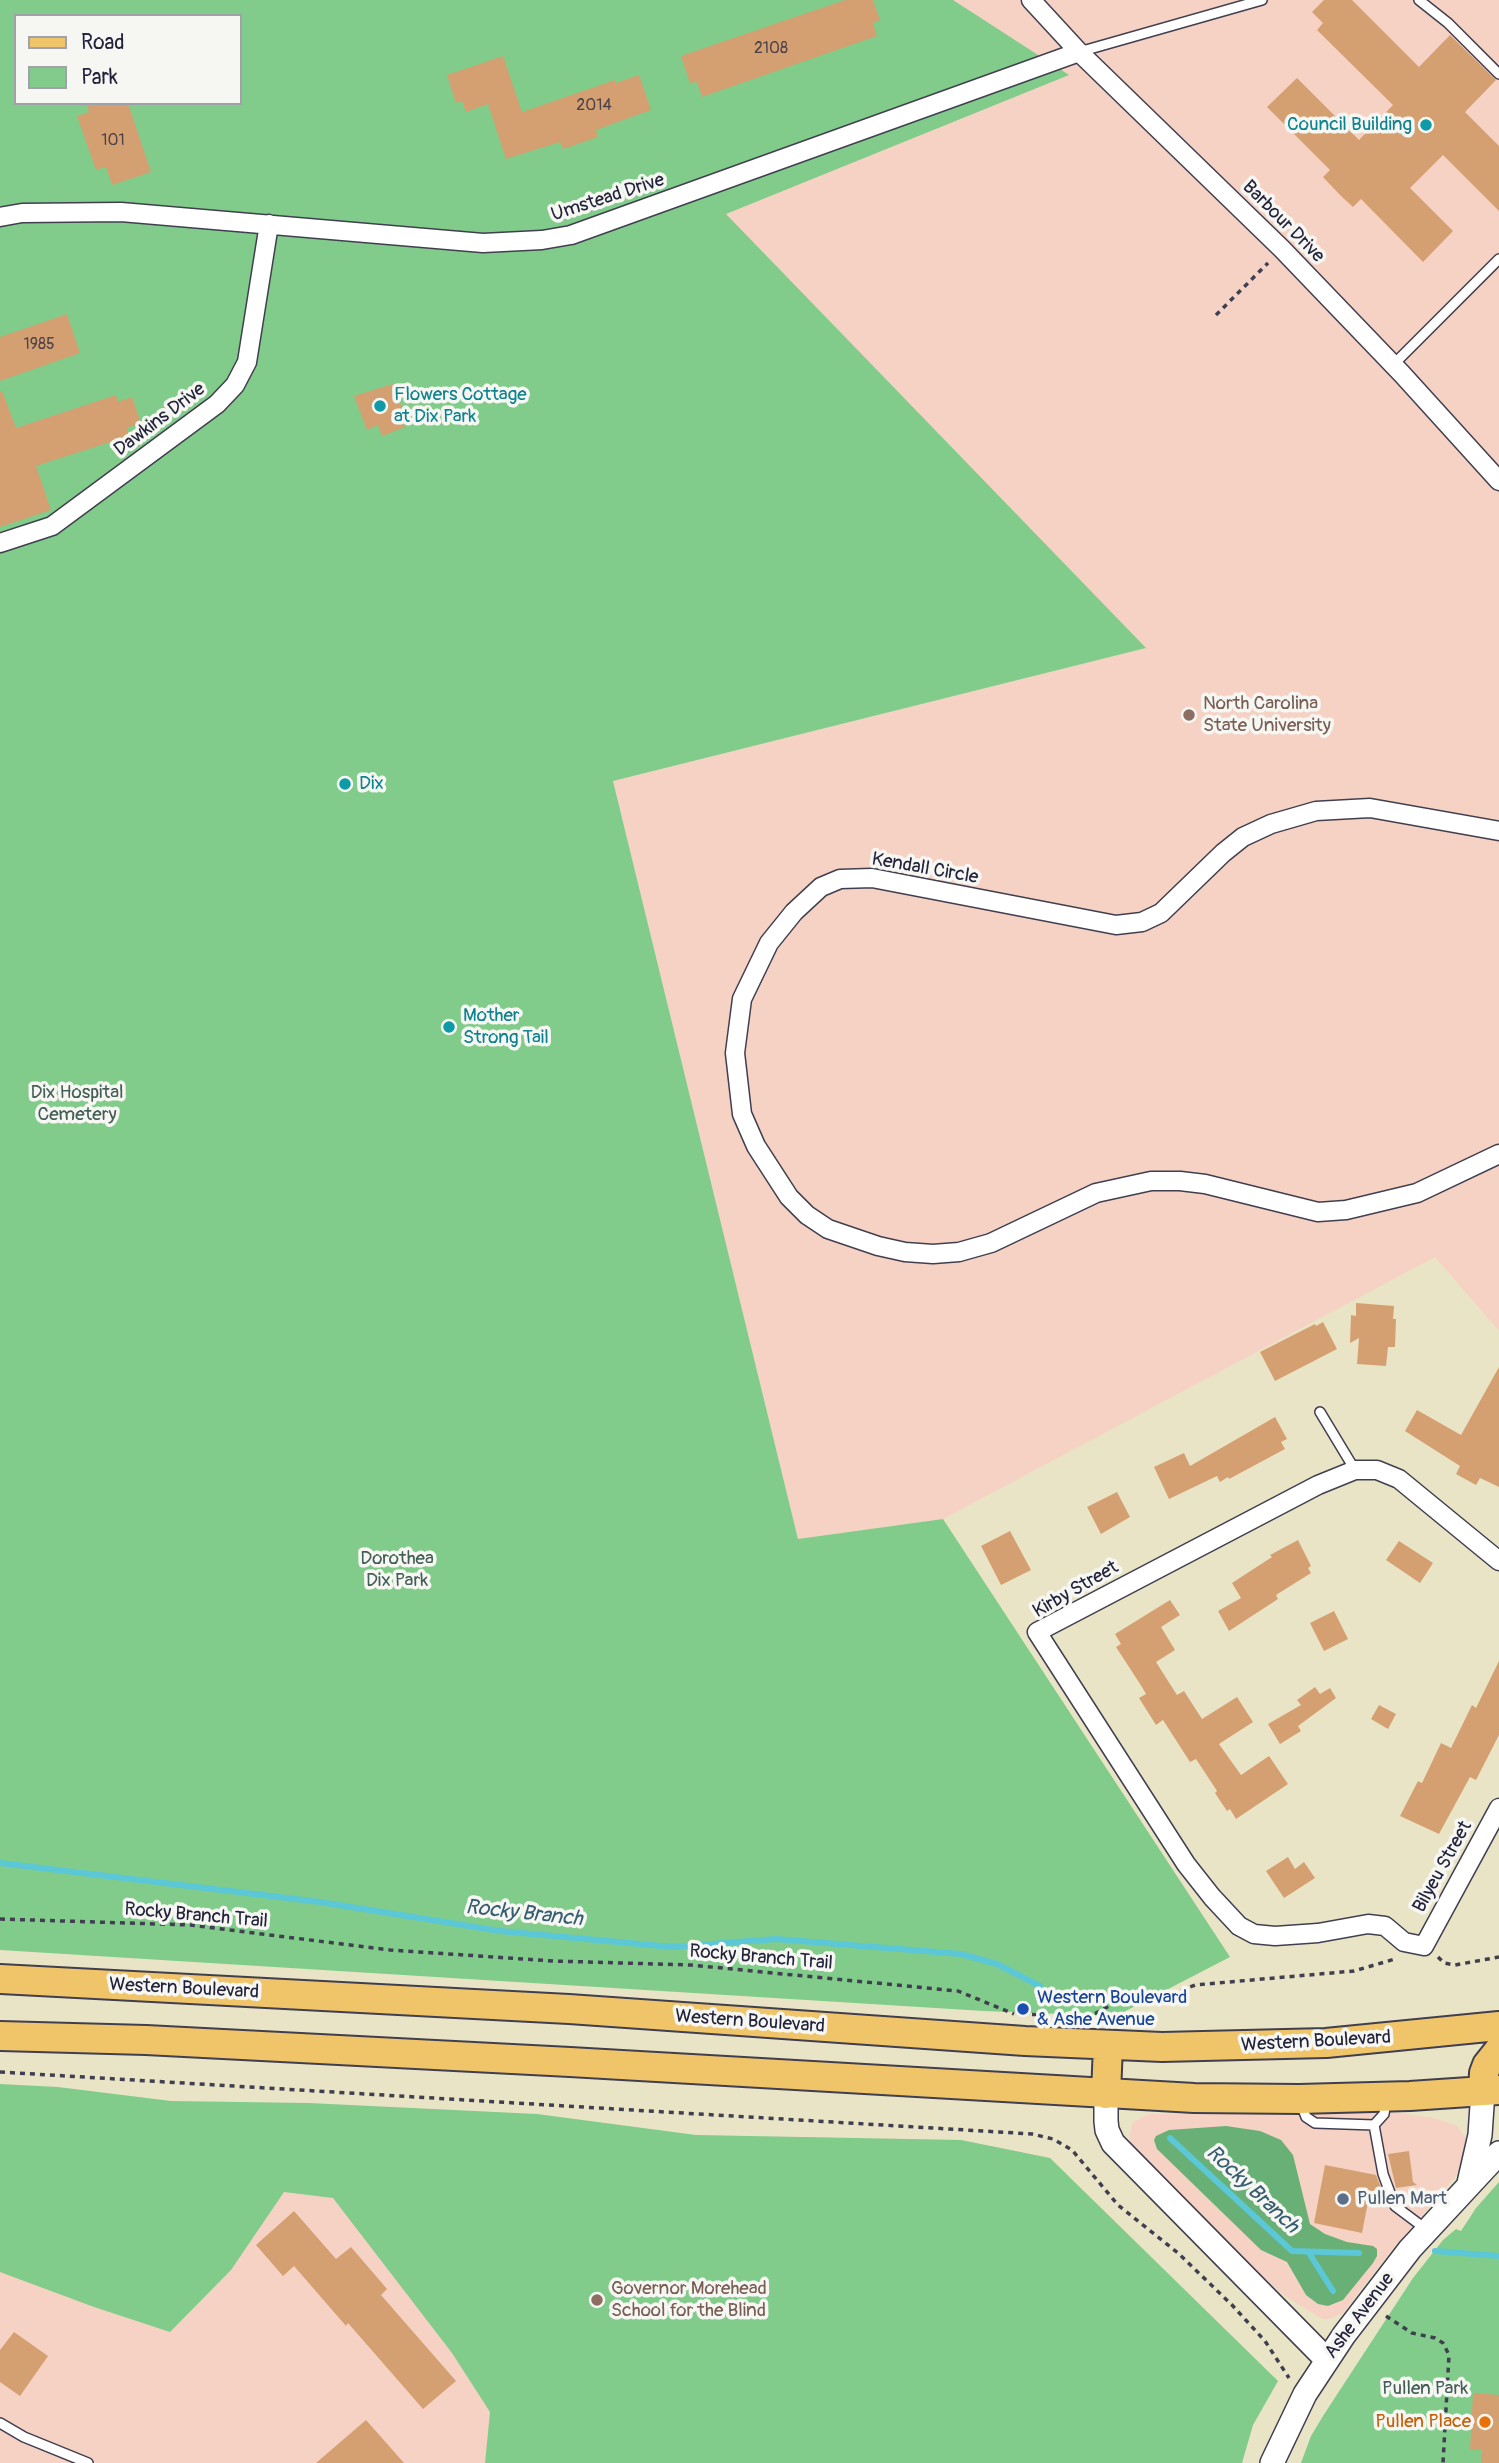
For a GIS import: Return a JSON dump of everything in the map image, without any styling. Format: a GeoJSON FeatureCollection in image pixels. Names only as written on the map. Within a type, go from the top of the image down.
{"type":"FeatureCollection","features":[{"type":"Feature","properties":{"kind":"main road","name":"Western Boulevard"},"geometry":{"type":"LineString","coordinates":[[0,1979],[569,2009],[1162,2047],[1275,2046],[1384,2039],[1499,2026]]}},
{"type":"Feature","properties":{"kind":"main road"},"geometry":{"type":"LineString","coordinates":[[0,2036],[146,2040],[570,2062],[1106,2094],[1299,2099],[1491,2091],[1484,2073],[1499,2050]]}},
{"type":"Feature","properties":{"kind":"main road"},"geometry":{"type":"LineString","coordinates":[[1106,2094],[1108,2045]]}},
{"type":"Feature","properties":{"kind":"street","name":"Barbour Drive"},"geometry":{"type":"LineString","coordinates":[[1031,0],[1079,52],[1282,249],[1499,481]]}},
{"type":"Feature","properties":{"kind":"street","name":"Umstead Drive"},"geometry":{"type":"LineString","coordinates":[[0,217],[22,213],[121,212],[484,243],[542,240],[572,235],[1079,52]]}},
{"type":"Feature","properties":{"kind":"street","name":"Dawkins Drive"},"geometry":{"type":"LineString","coordinates":[[0,543],[52,526],[218,404],[235,385],[247,362],[269,224]]}},
{"type":"Feature","properties":{"kind":"street","name":"Kendall Circle"},"geometry":{"type":"LineString","coordinates":[[1499,831],[1370,808],[1316,811],[1271,824],[1243,837],[1161,912],[1142,922],[1116,925],[872,878],[839,879],[821,887],[794,912],[769,943],[741,999],[735,1054],[742,1114],[756,1146],[789,1197],[807,1215],[828,1229],[905,1252],[959,1252],[991,1243],[1096,1193],[1151,1181],[1205,1184],[1318,1212],[1346,1210],[1417,1193],[1499,1154]]}},
{"type":"Feature","properties":{"kind":"street"},"geometry":{"type":"LineString","coordinates":[[1355,1469],[1377,1470],[1399,1479],[1499,1561]]}},
{"type":"Feature","properties":{"kind":"street","name":"Kirby Street"},"geometry":{"type":"LineString","coordinates":[[1355,1469],[1318,1485],[1037,1632],[1186,1864],[1239,1926],[1254,1934],[1275,1936],[1318,1933],[1368,1924],[1385,1926],[1404,1942],[1424,1946]]}},
{"type":"Feature","properties":{"kind":"street","name":"Bilyeu Street"},"geometry":{"type":"LineString","coordinates":[[1424,1946],[1499,1808]]}},
{"type":"Feature","properties":{"kind":"street","name":"Ashe Avenue"},"geometry":{"type":"LineString","coordinates":[[1469,2183],[1491,2091]]}},
{"type":"Feature","properties":{"kind":"street"},"geometry":{"type":"LineString","coordinates":[[1106,2094],[1105,2121],[1114,2143],[1327,2360]]}},
{"type":"Feature","properties":{"kind":"street","name":"Ashe Avenue"},"geometry":{"type":"LineString","coordinates":[[1272,2463],[1305,2394],[1377,2291],[1427,2230],[1499,2153]]}},
{"type":"Feature","properties":{"kind":"lane"},"geometry":{"type":"LineString","coordinates":[[1079,52],[1262,0]]}},
{"type":"Feature","properties":{"kind":"lane"},"geometry":{"type":"LineString","coordinates":[[1419,0],[1448,23],[1499,74]]}},
{"type":"Feature","properties":{"kind":"lane"},"geometry":{"type":"LineString","coordinates":[[1393,365],[1499,259]]}},
{"type":"Feature","properties":{"kind":"lane"},"geometry":{"type":"LineString","coordinates":[[1320,1412],[1355,1469]]}},
{"type":"Feature","properties":{"kind":"lane"},"geometry":{"type":"LineString","coordinates":[[1299,2099],[1306,2117],[1315,2123],[1374,2125],[1384,2114],[1387,2096]]}},
{"type":"Feature","properties":{"kind":"lane"},"geometry":{"type":"LineString","coordinates":[[1374,2125],[1383,2174],[1395,2206],[1427,2230]]}},
{"type":"Feature","properties":{"kind":"lane"},"geometry":{"type":"LineString","coordinates":[[0,2423],[24,2437],[88,2463]]}},
{"type":"Feature","properties":{"kind":"path"},"geometry":{"type":"LineString","coordinates":[[1216,316],[1282,249]]}},
{"type":"Feature","properties":{"kind":"path","name":"Rocky Branch Trail"},"geometry":{"type":"LineString","coordinates":[[0,1919],[190,1925],[390,1950],[553,1961],[691,1965],[958,1992],[1012,2013],[1052,2015]]}},
{"type":"Feature","properties":{"kind":"path"},"geometry":{"type":"LineString","coordinates":[[1065,2016],[1096,2013],[1112,2004],[1170,1995],[1195,1985],[1354,1971],[1387,1963],[1424,1946],[1444,1963],[1455,1965],[1499,1957]]}},
{"type":"Feature","properties":{"kind":"path"},"geometry":{"type":"LineString","coordinates":[[0,2072],[1032,2134],[1053,2139],[1079,2157],[1108,2196],[1178,2253],[1232,2305],[1265,2341],[1290,2380]]}},
{"type":"Feature","properties":{"kind":"path"},"geometry":{"type":"LineString","coordinates":[[1384,2315],[1412,2333],[1435,2338],[1443,2343],[1449,2355],[1443,2463]]}},
{"type":"Feature","properties":{"kind":"shaded area","name":"North Carolina State University"},"geometry":{"type":"Polygon","coordinates":[[[0,0],[950,0],[973,13],[953,0],[1499,0],[1499,1331],[1435,1257],[943,1519],[798,1539],[613,781],[1146,648],[11,581],[0,0]]]}},
{"type":"Feature","properties":{"kind":"shaded area","name":"Governor Morehead School for the Blind"},"geometry":{"type":"Polygon","coordinates":[[[0,2101],[153,2125],[961,2140],[1050,2158],[1278,2381],[1253,2425],[1242,2463],[0,2463],[0,2101]]]}},
{"type":"Feature","properties":{"kind":"shaded area"},"geometry":{"type":"Polygon","coordinates":[[[1377,2110],[1434,2118],[1457,2126],[1468,2141],[1463,2168],[1386,2257],[1343,2313],[1329,2319],[1322,2319],[1285,2296],[1260,2274],[1139,2153],[1131,2144],[1129,2135],[1133,2122],[1149,2114],[1377,2110]]]}},
{"type":"Feature","properties":{"kind":"green space","name":"Dorothea Dix Park"},"geometry":{"type":"Polygon","coordinates":[[[0,0],[953,0],[1069,75],[726,214],[1146,648],[613,781],[798,1539],[943,1519],[1230,1957],[1116,2016],[984,2011],[0,1950],[0,0]]]}},
{"type":"Feature","properties":{"kind":"green space","name":"Governor Morehead School for the Blind"},"geometry":{"type":"Polygon","coordinates":[[[0,2084],[58,2087],[171,2101],[309,2103],[537,2114],[696,2135],[961,2140],[1050,2158],[1278,2381],[1253,2425],[1242,2463],[485,2463],[490,2412],[452,2353],[333,2198],[284,2192],[231,2270],[170,2332],[0,2272],[0,2084]]]}},
{"type":"Feature","properties":{"kind":"green space"},"geometry":{"type":"Polygon","coordinates":[[[1226,2126],[1260,2131],[1281,2140],[1293,2155],[1310,2224],[1325,2234],[1377,2249],[1373,2263],[1343,2300],[1328,2306],[1318,2304],[1306,2295],[1287,2262],[1261,2250],[1157,2149],[1154,2140],[1156,2136],[1169,2130],[1226,2126]]]}},
{"type":"Feature","properties":{"kind":"green space","name":"Pullen Park"},"geometry":{"type":"Polygon","coordinates":[[[1499,2182],[1499,2463],[1301,2463],[1311,2436],[1323,2416],[1413,2278],[1443,2240],[1456,2229],[1461,2231],[1476,2208],[1499,2182]]]}},
{"type":"Feature","properties":{"kind":"building"},"geometry":{"type":"Polygon","coordinates":[[[845,0],[873,0],[880,20],[873,23],[877,36],[702,97],[697,82],[690,83],[681,56],[845,0]]]}},
{"type":"Feature","properties":{"kind":"building","name":"Council Building"},"geometry":{"type":"Polygon","coordinates":[[[1324,0],[1352,0],[1419,67],[1450,35],[1496,80],[1465,112],[1499,146],[1499,211],[1443,155],[1410,188],[1453,231],[1423,262],[1361,199],[1353,207],[1341,196],[1323,177],[1330,170],[1267,107],[1297,78],[1359,140],[1393,105],[1317,30],[1323,23],[1312,12],[1324,0]]]}},
{"type":"Feature","properties":{"kind":"building"},"geometry":{"type":"Polygon","coordinates":[[[503,56],[522,112],[615,80],[616,83],[639,75],[651,110],[596,130],[598,137],[563,149],[560,142],[506,159],[488,104],[466,112],[462,101],[456,103],[447,75],[503,56]]]}},
{"type":"Feature","properties":{"kind":"building"},"geometry":{"type":"Polygon","coordinates":[[[87,105],[129,105],[151,172],[112,185],[106,167],[96,170],[77,116],[89,112],[87,105]]]}},
{"type":"Feature","properties":{"kind":"building"},"geometry":{"type":"Polygon","coordinates":[[[67,314],[80,353],[0,381],[0,337],[67,314]]]}},
{"type":"Feature","properties":{"kind":"building","name":"Flowers Cottage at Dix Park"},"geometry":{"type":"Polygon","coordinates":[[[393,384],[405,416],[401,417],[405,427],[382,436],[378,425],[367,430],[354,396],[393,384]]]}},
{"type":"Feature","properties":{"kind":"building"},"geometry":{"type":"Polygon","coordinates":[[[0,391],[16,428],[116,395],[118,402],[132,397],[141,423],[127,428],[129,436],[36,466],[51,510],[0,527],[0,391]]]}},
{"type":"Feature","properties":{"kind":"building"},"geometry":{"type":"Polygon","coordinates":[[[1356,1303],[1394,1306],[1395,1347],[1388,1347],[1386,1366],[1357,1364],[1359,1338],[1350,1343],[1351,1315],[1356,1316],[1356,1303]]]}},
{"type":"Feature","properties":{"kind":"building"},"geometry":{"type":"Polygon","coordinates":[[[1323,1322],[1337,1349],[1275,1381],[1260,1352],[1323,1322]]]}},
{"type":"Feature","properties":{"kind":"building"},"geometry":{"type":"Polygon","coordinates":[[[1499,1367],[1499,1487],[1480,1478],[1476,1485],[1456,1474],[1460,1466],[1405,1431],[1417,1410],[1461,1435],[1499,1367]]]}},
{"type":"Feature","properties":{"kind":"building"},"geometry":{"type":"Polygon","coordinates":[[[1275,1417],[1287,1439],[1281,1442],[1285,1449],[1229,1479],[1228,1477],[1220,1482],[1217,1476],[1169,1499],[1154,1467],[1184,1453],[1190,1466],[1275,1417]]]}},
{"type":"Feature","properties":{"kind":"building"},"geometry":{"type":"Polygon","coordinates":[[[1117,1492],[1130,1517],[1101,1534],[1087,1507],[1117,1492]]]}},
{"type":"Feature","properties":{"kind":"building"},"geometry":{"type":"Polygon","coordinates":[[[1010,1531],[1031,1570],[1001,1585],[981,1546],[1010,1531]]]}},
{"type":"Feature","properties":{"kind":"building"},"geometry":{"type":"Polygon","coordinates":[[[1298,1540],[1311,1566],[1308,1568],[1311,1573],[1276,1595],[1278,1599],[1229,1631],[1218,1611],[1241,1598],[1232,1583],[1272,1557],[1270,1555],[1298,1540]]]}},
{"type":"Feature","properties":{"kind":"building"},"geometry":{"type":"Polygon","coordinates":[[[1399,1541],[1433,1563],[1420,1583],[1386,1560],[1399,1541]]]}},
{"type":"Feature","properties":{"kind":"building"},"geometry":{"type":"Polygon","coordinates":[[[1170,1600],[1180,1615],[1161,1627],[1175,1650],[1156,1662],[1177,1695],[1184,1691],[1202,1719],[1237,1697],[1253,1722],[1219,1744],[1241,1775],[1269,1756],[1288,1784],[1236,1819],[1215,1793],[1217,1791],[1196,1759],[1190,1762],[1163,1720],[1156,1725],[1139,1698],[1146,1694],[1116,1647],[1121,1644],[1115,1634],[1170,1600]]]}},
{"type":"Feature","properties":{"kind":"building"},"geometry":{"type":"Polygon","coordinates":[[[1334,1611],[1348,1639],[1324,1651],[1310,1623],[1334,1611]]]}},
{"type":"Feature","properties":{"kind":"building"},"geometry":{"type":"Polygon","coordinates":[[[1499,1661],[1499,1735],[1476,1780],[1470,1777],[1439,1834],[1400,1816],[1418,1781],[1422,1783],[1441,1743],[1451,1748],[1472,1705],[1476,1708],[1499,1661]]]}},
{"type":"Feature","properties":{"kind":"building"},"geometry":{"type":"Polygon","coordinates":[[[1315,1687],[1320,1694],[1330,1688],[1336,1698],[1298,1726],[1301,1731],[1280,1744],[1268,1724],[1301,1705],[1297,1700],[1315,1687]]]}},
{"type":"Feature","properties":{"kind":"building"},"geometry":{"type":"Polygon","coordinates":[[[1379,1705],[1396,1714],[1388,1729],[1371,1719],[1379,1705]]]}},
{"type":"Feature","properties":{"kind":"building"},"geometry":{"type":"Polygon","coordinates":[[[1288,1857],[1295,1869],[1304,1862],[1315,1878],[1284,1898],[1266,1871],[1288,1857]]]}},
{"type":"Feature","properties":{"kind":"building"},"geometry":{"type":"Polygon","coordinates":[[[1409,2151],[1413,2182],[1417,2185],[1396,2188],[1388,2154],[1409,2151]]]}},
{"type":"Feature","properties":{"kind":"building","name":"Pullen Mart"},"geometry":{"type":"Polygon","coordinates":[[[1325,2165],[1376,2175],[1382,2190],[1370,2192],[1362,2233],[1314,2223],[1325,2165]]]}},
{"type":"Feature","properties":{"kind":"building"},"geometry":{"type":"Polygon","coordinates":[[[294,2211],[336,2259],[351,2247],[387,2289],[381,2295],[456,2381],[423,2409],[294,2266],[283,2276],[256,2245],[294,2211]]]}},
{"type":"Feature","properties":{"kind":"building"},"geometry":{"type":"Polygon","coordinates":[[[14,2332],[48,2356],[20,2396],[0,2382],[0,2350],[14,2332]]]}},
{"type":"Feature","properties":{"kind":"building","name":"Pullen Place"},"geometry":{"type":"Polygon","coordinates":[[[1473,2393],[1499,2395],[1499,2463],[1481,2463],[1482,2450],[1470,2450],[1473,2393]]]}},
{"type":"Feature","properties":{"kind":"building"},"geometry":{"type":"Polygon","coordinates":[[[366,2420],[404,2463],[316,2463],[366,2420]]]}},
{"type":"Feature","properties":{"kind":"waterway","name":"Rocky Branch"},"geometry":{"type":"LineString","coordinates":[[0,1863],[320,1902],[500,1931],[672,1947],[776,1939],[961,1954],[997,1964],[1040,1986]]}},
{"type":"Feature","properties":{"kind":"waterway","name":"Rocky Branch"},"geometry":{"type":"LineString","coordinates":[[1170,2138],[1292,2251],[1359,2253]]}},
{"type":"Feature","properties":{"kind":"waterway","name":"Rocky Branch"},"geometry":{"type":"LineString","coordinates":[[1435,2251],[1499,2256]]}},
{"type":"Feature","properties":{"kind":"waterway"},"geometry":{"type":"LineString","coordinates":[[1309,2253],[1333,2291]]}},
{"type":"Feature","properties":{"kind":"place","name":"Council Building"},"geometry":{"type":"Point","coordinates":[1426,125]}},
{"type":"Feature","properties":{"kind":"place","name":"Flowers Cottage at Dix Park"},"geometry":{"type":"Point","coordinates":[380,406]}},
{"type":"Feature","properties":{"kind":"place","name":"North Carolina State University"},"geometry":{"type":"Point","coordinates":[1189,715]}},
{"type":"Feature","properties":{"kind":"place","name":"Dix"},"geometry":{"type":"Point","coordinates":[345,784]}},
{"type":"Feature","properties":{"kind":"place","name":"Mother Strong Tail"},"geometry":{"type":"Point","coordinates":[449,1027]}},
{"type":"Feature","properties":{"kind":"place","name":"Western Boulevard & Ashe Avenue"},"geometry":{"type":"Point","coordinates":[1023,2009]}},
{"type":"Feature","properties":{"kind":"place","name":"Pullen Mart"},"geometry":{"type":"Point","coordinates":[1343,2199]}},
{"type":"Feature","properties":{"kind":"place","name":"Governor Morehead School for the Blind"},"geometry":{"type":"Point","coordinates":[597,2300]}},
{"type":"Feature","properties":{"kind":"place","name":"Pullen Place"},"geometry":{"type":"Point","coordinates":[1485,2422]}},
{"type":"Feature","properties":{"kind":"park label","name":"Dix Hospital Cemetery"},"geometry":{"type":"Point","coordinates":[77,1104]}}]}
